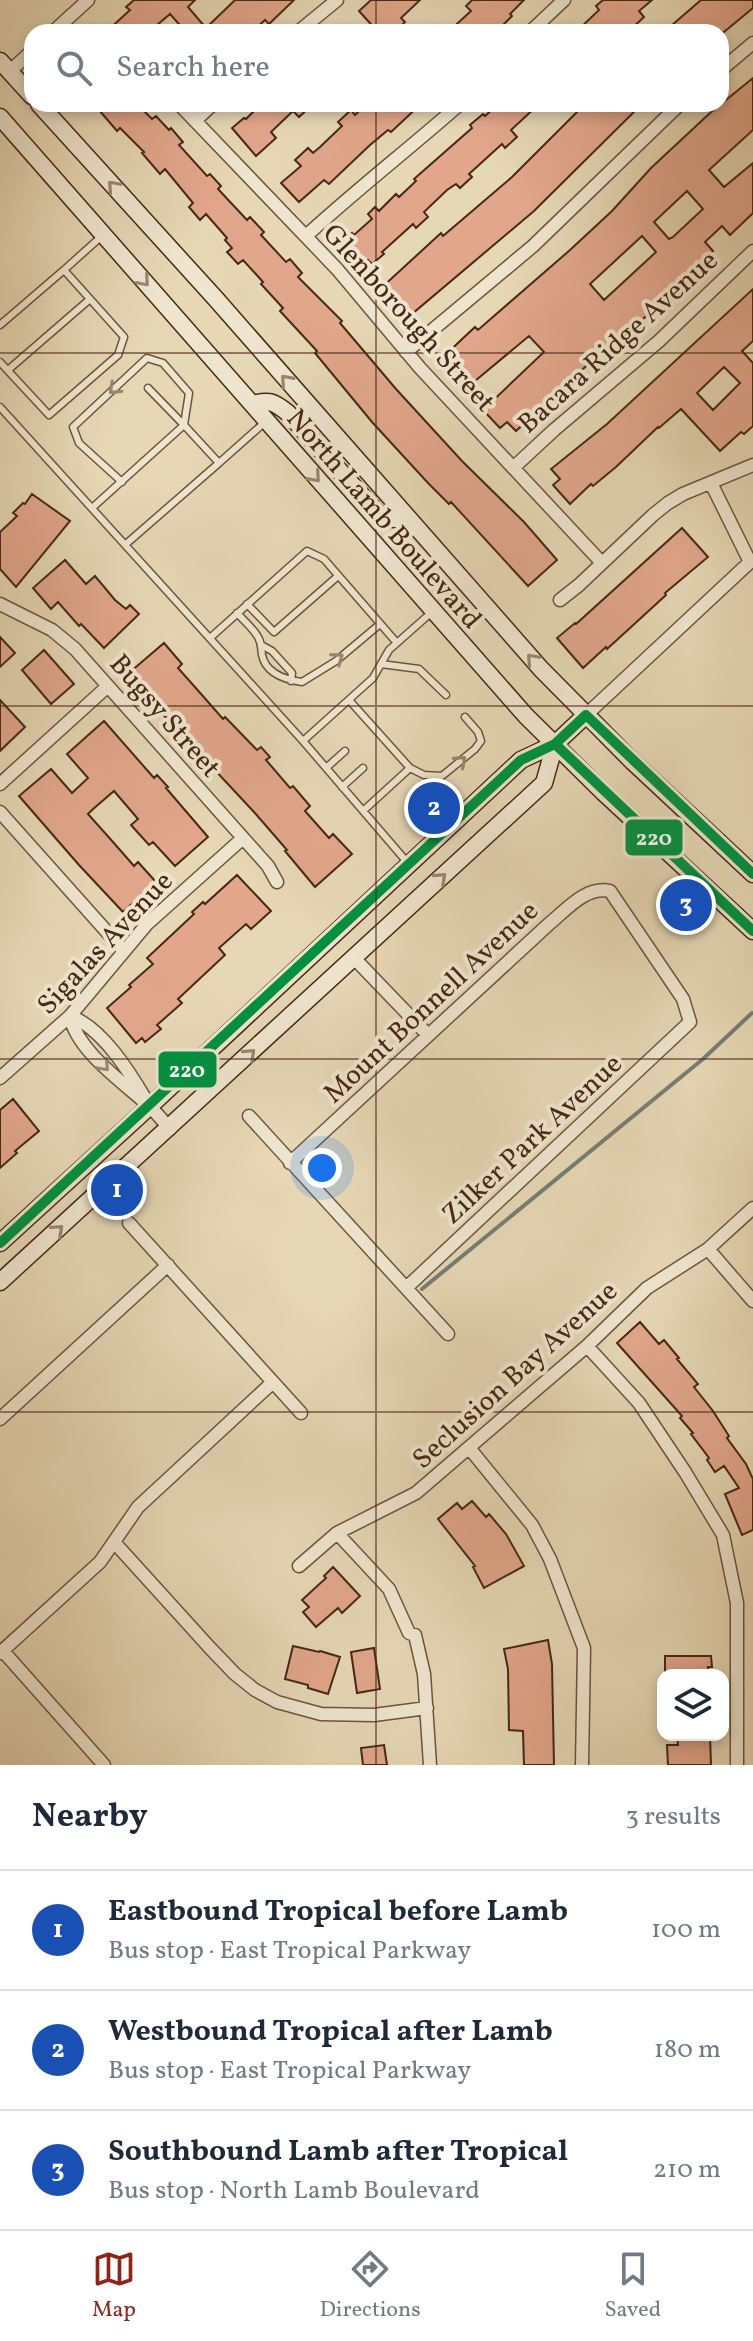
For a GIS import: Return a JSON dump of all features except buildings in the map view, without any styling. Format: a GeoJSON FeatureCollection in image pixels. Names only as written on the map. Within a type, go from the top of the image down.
{"type":"FeatureCollection","features":[{"type":"Feature","properties":{"kind":"main road"},"geometry":{"type":"LineString","coordinates":[[5,66],[24,87]]}},
{"type":"Feature","properties":{"kind":"main road","name":"North Lamb Boulevard"},"geometry":{"type":"LineString","coordinates":[[46,112],[216,299],[541,669],[753,874]]}},
{"type":"Feature","properties":{"kind":"main road","name":"North Lamb Boulevard"},"geometry":{"type":"LineString","coordinates":[[0,117],[526,716],[753,931]]}},
{"type":"Feature","properties":{"kind":"main road"},"geometry":{"type":"LineString","coordinates":[[252,404],[268,401],[277,404],[382,518],[409,520]]}},
{"type":"Feature","properties":{"kind":"main road"},"geometry":{"type":"LineString","coordinates":[[0,1243],[521,760],[555,744],[586,715]]}},
{"type":"Feature","properties":{"kind":"main road"},"geometry":{"type":"LineString","coordinates":[[0,1282],[544,783],[555,744]]}},
{"type":"Feature","properties":{"kind":"street"},"geometry":{"type":"LineString","coordinates":[[62,24],[88,0]]}},
{"type":"Feature","properties":{"kind":"street"},"geometry":{"type":"LineString","coordinates":[[308,24],[337,0]]}},
{"type":"Feature","properties":{"kind":"street"},"geometry":{"type":"LineString","coordinates":[[538,24],[564,0]]}},
{"type":"Feature","properties":{"kind":"street"},"geometry":{"type":"LineString","coordinates":[[729,63],[753,43]]}},
{"type":"Feature","properties":{"kind":"street"},"geometry":{"type":"LineString","coordinates":[[5,66],[24,55]]}},
{"type":"Feature","properties":{"kind":"street","name":"Glenborough Street"},"geometry":{"type":"LineString","coordinates":[[187,112],[337,269],[406,352],[602,563]]}},
{"type":"Feature","properties":{"kind":"street"},"geometry":{"type":"LineString","coordinates":[[195,121],[205,112]]}},
{"type":"Feature","properties":{"kind":"street"},"geometry":{"type":"LineString","coordinates":[[306,236],[354,191],[451,112]]}},
{"type":"Feature","properties":{"kind":"street"},"geometry":{"type":"LineString","coordinates":[[406,352],[533,246],[672,112]]}},
{"type":"Feature","properties":{"kind":"street","name":"Bacara Ridge Avenue"},"geometry":{"type":"LineString","coordinates":[[513,468],[659,341],[753,251]]}},
{"type":"Feature","properties":{"kind":"street"},"geometry":{"type":"LineString","coordinates":[[560,600],[668,503],[753,465]]}},
{"type":"Feature","properties":{"kind":"street"},"geometry":{"type":"LineString","coordinates":[[586,715],[750,562],[711,483]]}},
{"type":"Feature","properties":{"kind":"street","name":"Bugsy Street"},"geometry":{"type":"LineString","coordinates":[[0,604],[62,637],[268,866],[277,882]]}},
{"type":"Feature","properties":{"kind":"street"},"geometry":{"type":"LineString","coordinates":[[0,784],[108,686]]}},
{"type":"Feature","properties":{"kind":"street"},"geometry":{"type":"LineString","coordinates":[[0,812],[124,951]]}},
{"type":"Feature","properties":{"kind":"street","name":"Sigalas Avenue"},"geometry":{"type":"LineString","coordinates":[[2,1072],[70,1016],[147,924],[243,838]]}},
{"type":"Feature","properties":{"kind":"street","name":"Mount Bonnell Avenue"},"geometry":{"type":"LineString","coordinates":[[290,1163],[576,901],[591,891],[610,891],[683,999],[690,1022]]}},
{"type":"Feature","properties":{"kind":"street"},"geometry":{"type":"LineString","coordinates":[[354,958],[428,1035]]}},
{"type":"Feature","properties":{"kind":"street"},"geometry":{"type":"LineString","coordinates":[[70,1016],[85,1022],[129,1070],[150,1106],[170,1129]]}},
{"type":"Feature","properties":{"kind":"street","name":"Zilker Park Avenue"},"geometry":{"type":"LineString","coordinates":[[406,1288],[690,1022]]}},
{"type":"Feature","properties":{"kind":"street"},"geometry":{"type":"LineString","coordinates":[[249,1116],[448,1334]]}},
{"type":"Feature","properties":{"kind":"street","name":"Seclusion Bay Avenue"},"geometry":{"type":"LineString","coordinates":[[299,1566],[337,1533],[416,1493],[587,1346],[647,1288],[708,1249],[753,1208]]}},
{"type":"Feature","properties":{"kind":"street"},"geometry":{"type":"LineString","coordinates":[[129,1223],[301,1413]]}},
{"type":"Feature","properties":{"kind":"street"},"geometry":{"type":"LineString","coordinates":[[708,1249],[753,1301]]}},
{"type":"Feature","properties":{"kind":"street"},"geometry":{"type":"LineString","coordinates":[[0,1419],[168,1265]]}},
{"type":"Feature","properties":{"kind":"street"},"geometry":{"type":"LineString","coordinates":[[587,1346],[639,1403],[723,1535],[737,1603],[737,1765]]}},
{"type":"Feature","properties":{"kind":"street"},"geometry":{"type":"LineString","coordinates":[[104,1765],[2,1652],[100,1562],[138,1507],[273,1382]]}},
{"type":"Feature","properties":{"kind":"street"},"geometry":{"type":"LineString","coordinates":[[470,1449],[532,1525],[550,1559],[584,1648],[582,1765]]}},
{"type":"Feature","properties":{"kind":"street"},"geometry":{"type":"LineString","coordinates":[[337,1533],[389,1589],[409,1633],[415,1635],[424,1674],[430,1765]]}},
{"type":"Feature","properties":{"kind":"street"},"geometry":{"type":"LineString","coordinates":[[114,1542],[235,1674],[277,1702],[321,1714],[374,1715],[427,1708]]}},
{"type":"Feature","properties":{"kind":"lane"},"geometry":{"type":"LineString","coordinates":[[0,325],[103,234]]}},
{"type":"Feature","properties":{"kind":"lane"},"geometry":{"type":"LineString","coordinates":[[0,362],[49,415],[118,355],[124,337],[64,270]]}},
{"type":"Feature","properties":{"kind":"lane"},"geometry":{"type":"LineString","coordinates":[[8,370],[90,299]]}},
{"type":"Feature","properties":{"kind":"lane"},"geometry":{"type":"LineString","coordinates":[[92,508],[122,482],[184,425],[189,393],[163,363],[147,358],[73,427],[79,443],[122,482]]}},
{"type":"Feature","properties":{"kind":"lane"},"geometry":{"type":"LineString","coordinates":[[148,388],[219,463]]}},
{"type":"Feature","properties":{"kind":"lane"},"geometry":{"type":"LineString","coordinates":[[0,407],[303,741],[409,864]]}},
{"type":"Feature","properties":{"kind":"lane"},"geometry":{"type":"LineString","coordinates":[[126,544],[266,421]]}},
{"type":"Feature","properties":{"kind":"lane"},"geometry":{"type":"LineString","coordinates":[[210,638],[307,551],[324,559],[397,643]]}},
{"type":"Feature","properties":{"kind":"lane"},"geometry":{"type":"LineString","coordinates":[[247,604],[274,632],[338,576]]}},
{"type":"Feature","properties":{"kind":"lane"},"geometry":{"type":"LineString","coordinates":[[303,741],[373,678],[389,650],[433,611]]}},
{"type":"Feature","properties":{"kind":"lane"},"geometry":{"type":"LineString","coordinates":[[237,613],[263,646],[272,651],[292,673],[291,681]]}},
{"type":"Feature","properties":{"kind":"lane"},"geometry":{"type":"LineString","coordinates":[[263,646],[262,656],[268,667],[282,678],[302,682],[365,639],[380,624]]}},
{"type":"Feature","properties":{"kind":"lane"},"geometry":{"type":"LineString","coordinates":[[381,664],[419,669],[446,695]]}},
{"type":"Feature","properties":{"kind":"lane"},"geometry":{"type":"LineString","coordinates":[[349,700],[410,768],[424,775],[442,776],[481,741],[478,732],[465,717]]}},
{"type":"Feature","properties":{"kind":"lane"},"geometry":{"type":"LineString","coordinates":[[365,733],[372,726]]}},
{"type":"Feature","properties":{"kind":"lane"},"geometry":{"type":"LineString","coordinates":[[382,751],[389,744]]}},
{"type":"Feature","properties":{"kind":"lane"},"geometry":{"type":"LineString","coordinates":[[326,768],[345,751]]}},
{"type":"Feature","properties":{"kind":"lane"},"geometry":{"type":"LineString","coordinates":[[342,787],[363,768]]}},
{"type":"Feature","properties":{"kind":"lane"},"geometry":{"type":"LineString","coordinates":[[363,811],[410,768]]}},
{"type":"Feature","properties":{"kind":"waterway"},"geometry":{"type":"LineString","coordinates":[[422,1289],[703,1059],[752,1013]]}},
{"type":"Feature","properties":{"kind":"transit line","name":"220"},"geometry":{"type":"LineString","coordinates":[[0,1243],[521,760],[555,744],[586,715],[753,874]]}},
{"type":"Feature","properties":{"kind":"transit line","name":"220"},"geometry":{"type":"LineString","coordinates":[[555,744],[753,931]]}},
{"type":"Feature","properties":{"kind":"place","name":"Westbound Tropical after Lamb"},"geometry":{"type":"Point","coordinates":[434,808]}},
{"type":"Feature","properties":{"kind":"place","name":"Southbound Lamb after Tropical"},"geometry":{"type":"Point","coordinates":[686,905]}},
{"type":"Feature","properties":{"kind":"place","name":"Eastbound Tropical before Lamb"},"geometry":{"type":"Point","coordinates":[117,1190]}}]}
